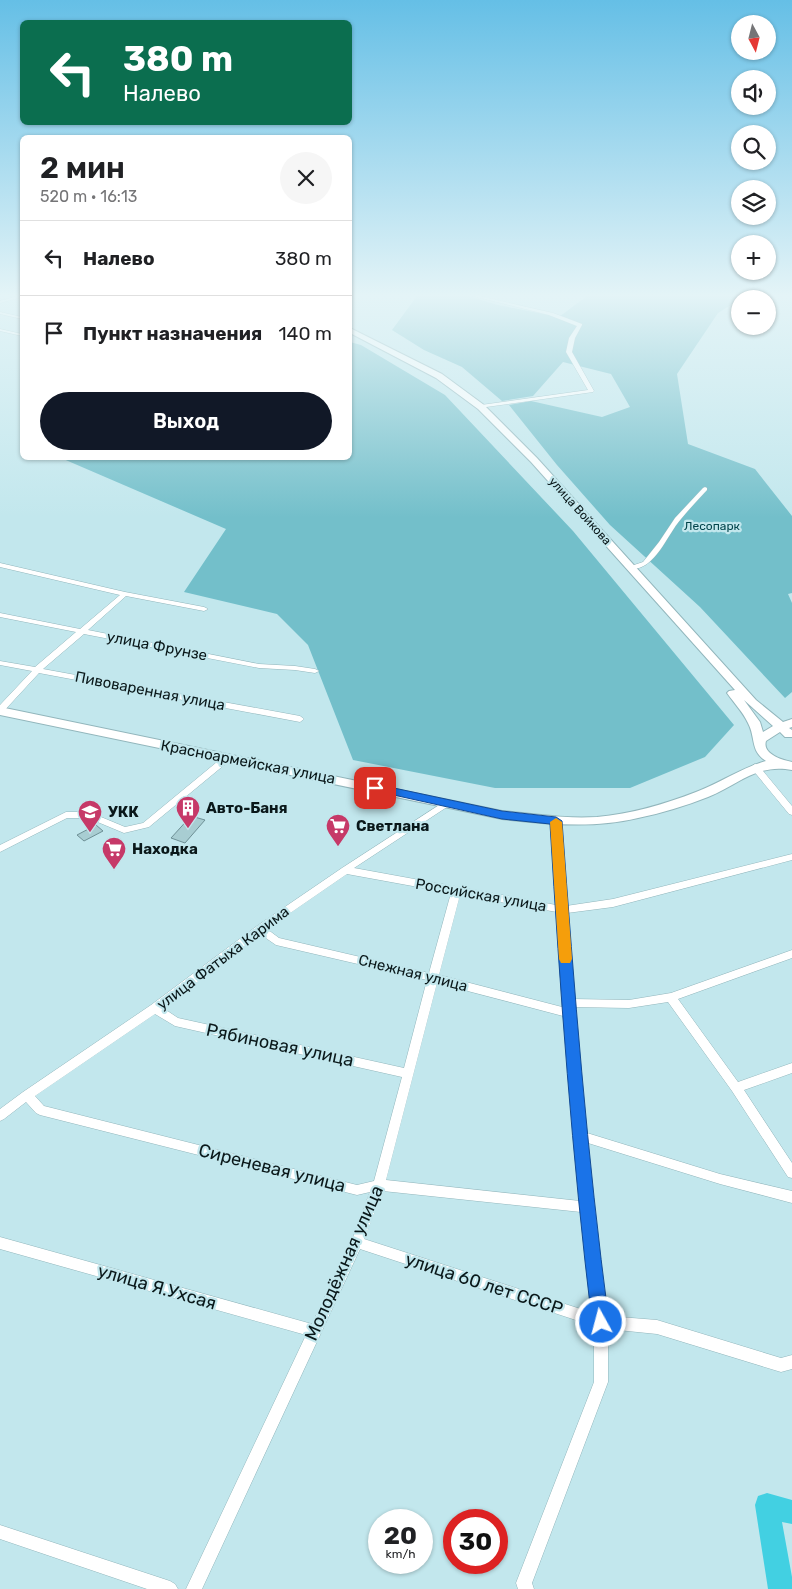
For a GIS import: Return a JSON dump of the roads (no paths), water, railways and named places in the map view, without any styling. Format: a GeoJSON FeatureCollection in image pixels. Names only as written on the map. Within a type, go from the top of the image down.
{"type":"FeatureCollection","features":[{"type":"Feature","properties":{"kind":"main road","name":"улица Войкова"},"geometry":{"type":"LineString","coordinates":[[419,370],[446,387],[474,408],[502,435],[741,702],[754,722],[759,743]]}},
{"type":"Feature","properties":{"kind":"main road","name":"улица Войкова"},"geometry":{"type":"LineString","coordinates":[[428,370],[439,376],[481,407],[534,460],[752,702],[785,731]]}},
{"type":"Feature","properties":{"kind":"main road","name":"Красноармейская улица"},"geometry":{"type":"LineString","coordinates":[[0,710],[226,759],[431,798],[447,804],[502,815],[556,821],[598,820],[636,814],[705,794],[755,767],[767,763],[789,764]]}},
{"type":"Feature","properties":{"kind":"main road"},"geometry":{"type":"LineString","coordinates":[[755,767],[759,743],[764,736],[785,731]]}},
{"type":"Feature","properties":{"kind":"main road"},"geometry":{"type":"LineString","coordinates":[[759,743],[767,757],[789,764]]}},
{"type":"Feature","properties":{"kind":"street"},"geometry":{"type":"LineString","coordinates":[[481,407],[591,391],[579,370]]}},
{"type":"Feature","properties":{"kind":"street"},"geometry":{"type":"LineString","coordinates":[[630,568],[645,563],[662,543],[677,519],[705,490]]}},
{"type":"Feature","properties":{"kind":"street"},"geometry":{"type":"LineString","coordinates":[[0,565],[125,594],[204,609]]}},
{"type":"Feature","properties":{"kind":"street"},"geometry":{"type":"LineString","coordinates":[[0,710],[36,670],[83,632],[125,594]]}},
{"type":"Feature","properties":{"kind":"street","name":"улица Фрунзе"},"geometry":{"type":"LineString","coordinates":[[0,615],[259,666],[315,671]]}},
{"type":"Feature","properties":{"kind":"street","name":"Пивоваренная улица"},"geometry":{"type":"LineString","coordinates":[[0,663],[300,719]]}},
{"type":"Feature","properties":{"kind":"street"},"geometry":{"type":"LineString","coordinates":[[0,849],[66,815],[89,815],[124,830],[146,825],[226,759]]}},
{"type":"Feature","properties":{"kind":"street"},"geometry":{"type":"LineString","coordinates":[[755,767],[792,812]]}},
{"type":"Feature","properties":{"kind":"street","name":"улица Фатыха Карима"},"geometry":{"type":"LineString","coordinates":[[0,1116],[27,1095],[155,1008],[260,929],[345,870],[447,804]]}},
{"type":"Feature","properties":{"kind":"street"},"geometry":{"type":"LineString","coordinates":[[526,1589],[524,1583],[601,1382],[601,1322],[586,1207],[582,1136],[568,1008],[556,821]]}},
{"type":"Feature","properties":{"kind":"street","name":"Российская улица"},"geometry":{"type":"LineString","coordinates":[[345,870],[562,910],[614,903],[792,857]]}},
{"type":"Feature","properties":{"kind":"street","name":"Молодёжная улица"},"geometry":{"type":"LineString","coordinates":[[194,1589],[356,1242],[379,1185],[456,891]]}},
{"type":"Feature","properties":{"kind":"street","name":"Снежная улица"},"geometry":{"type":"LineString","coordinates":[[260,929],[276,941],[568,1008],[629,1004],[671,997],[792,954]]}},
{"type":"Feature","properties":{"kind":"street"},"geometry":{"type":"LineString","coordinates":[[671,997],[736,1088],[792,1173]]}},
{"type":"Feature","properties":{"kind":"street","name":"Рябиновая улица"},"geometry":{"type":"LineString","coordinates":[[155,1008],[175,1022],[409,1074]]}},
{"type":"Feature","properties":{"kind":"street"},"geometry":{"type":"LineString","coordinates":[[736,1088],[792,1068]]}},
{"type":"Feature","properties":{"kind":"street","name":"Сиреневая улица"},"geometry":{"type":"LineString","coordinates":[[27,1095],[40,1110],[357,1190],[379,1185],[586,1207]]}},
{"type":"Feature","properties":{"kind":"street"},"geometry":{"type":"LineString","coordinates":[[582,1136],[720,1179],[792,1197]]}},
{"type":"Feature","properties":{"kind":"street","name":"улица 60 лет СССР"},"geometry":{"type":"LineString","coordinates":[[356,1242],[601,1322]]}},
{"type":"Feature","properties":{"kind":"street","name":"улица Я.Ухсая"},"geometry":{"type":"LineString","coordinates":[[0,1243],[314,1332]]}},
{"type":"Feature","properties":{"kind":"street"},"geometry":{"type":"LineString","coordinates":[[601,1322],[657,1327],[781,1365],[792,1362]]}},
{"type":"Feature","properties":{"kind":"street"},"geometry":{"type":"LineString","coordinates":[[0,1532],[170,1589]]}},
{"type":"Feature","properties":{"kind":"waterway"},"geometry":{"type":"LineString","coordinates":[[781,1589],[767,1505],[792,1512]]}},
{"type":"Feature","properties":{"kind":"place","name":"Авто-Баня"},"geometry":{"type":"Point","coordinates":[188,829]}},
{"type":"Feature","properties":{"kind":"place","name":"УКК"},"geometry":{"type":"Point","coordinates":[90,833]}},
{"type":"Feature","properties":{"kind":"place","name":"Светлана"},"geometry":{"type":"Point","coordinates":[338,847]}},
{"type":"Feature","properties":{"kind":"place","name":"Находка"},"geometry":{"type":"Point","coordinates":[114,870]}},
{"type":"Feature","properties":{"kind":"park label","name":"Лесопарк"},"geometry":{"type":"Point","coordinates":[712,526]}}]}
